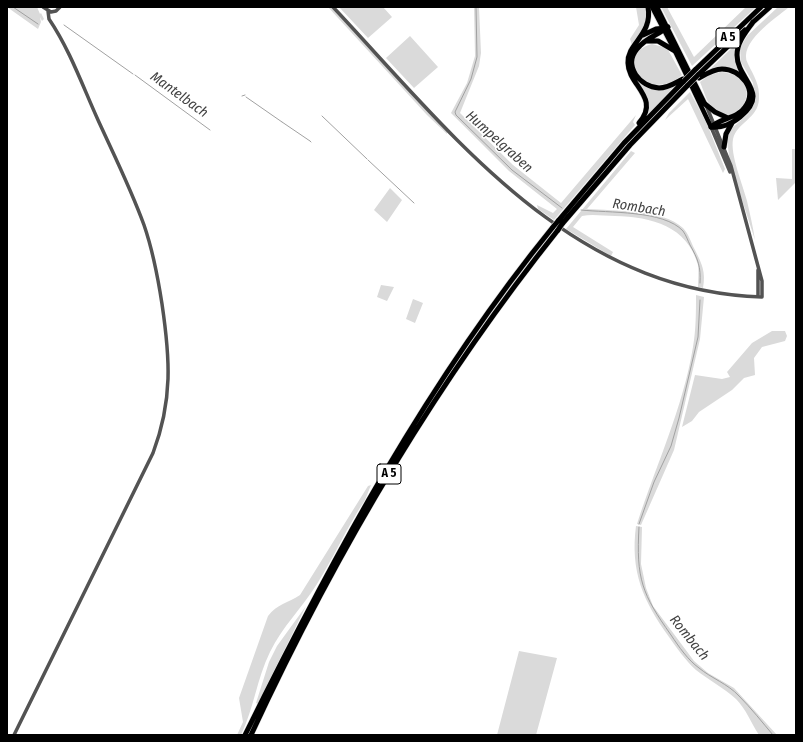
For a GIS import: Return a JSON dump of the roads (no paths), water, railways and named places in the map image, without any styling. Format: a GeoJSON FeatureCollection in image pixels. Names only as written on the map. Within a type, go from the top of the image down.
{"type":"FeatureCollection","features":[{"type":"Feature","properties":{"kind":"highway"},"geometry":{"type":"LineString","coordinates":[[624,143],[625,139],[642,120],[646,107],[644,95],[630,75],[628,64],[629,54],[642,36],[649,18],[648,7]]}},
{"type":"Feature","properties":{"kind":"highway","name":"A 5"},"geometry":{"type":"LineString","coordinates":[[697,74],[761,7]]}},
{"type":"Feature","properties":{"kind":"highway","name":"A 5"},"geometry":{"type":"LineString","coordinates":[[244,735],[354,523],[431,394],[474,332],[555,228],[685,83],[689,76],[697,74],[770,7]]}},
{"type":"Feature","properties":{"kind":"highway"},"geometry":{"type":"LineString","coordinates":[[724,147],[726,134],[732,123],[745,113],[753,100],[752,86],[740,65],[737,56],[741,38],[753,22]]}},
{"type":"Feature","properties":{"kind":"highway"},"geometry":{"type":"LineString","coordinates":[[642,36],[651,31],[665,28]]}},
{"type":"Feature","properties":{"kind":"highway"},"geometry":{"type":"LineString","coordinates":[[665,28],[637,48],[632,59],[633,70],[639,80],[652,87],[660,88],[685,83],[697,74],[721,69],[735,72],[746,81],[750,96],[748,102],[740,113],[714,126]]}},
{"type":"Feature","properties":{"kind":"highway"},"geometry":{"type":"LineString","coordinates":[[645,42],[658,41],[675,51]]}},
{"type":"Feature","properties":{"kind":"highway","name":"A 5"},"geometry":{"type":"LineString","coordinates":[[560,223],[624,143],[685,83]]}},
{"type":"Feature","properties":{"kind":"highway"},"geometry":{"type":"LineString","coordinates":[[705,104],[717,114],[728,118]]}},
{"type":"Feature","properties":{"kind":"highway"},"geometry":{"type":"LineString","coordinates":[[714,126],[732,123]]}},
{"type":"Feature","properties":{"kind":"highway","name":"A 5"},"geometry":{"type":"LineString","coordinates":[[251,735],[292,649],[342,556],[412,436],[495,312],[555,228]]}},
{"type":"Feature","properties":{"kind":"main road"},"geometry":{"type":"LineString","coordinates":[[652,7],[665,28],[705,104]]}},
{"type":"Feature","properties":{"kind":"main road"},"geometry":{"type":"LineString","coordinates":[[657,7],[675,51],[714,126]]}},
{"type":"Feature","properties":{"kind":"street"},"geometry":{"type":"LineString","coordinates":[[52,23],[54,12],[60,7]]}},
{"type":"Feature","properties":{"kind":"street"},"geometry":{"type":"LineString","coordinates":[[333,7],[443,126],[476,158],[533,208],[566,231],[607,256],[656,278],[704,291],[760,297],[759,269],[724,147],[714,126]]}},
{"type":"Feature","properties":{"kind":"street"},"geometry":{"type":"LineString","coordinates":[[46,9],[54,12]]}},
{"type":"Feature","properties":{"kind":"street"},"geometry":{"type":"LineString","coordinates":[[14,735],[153,453],[163,420],[169,383],[169,355],[159,287],[153,256],[144,225],[135,201],[75,68],[46,9]]}},
{"type":"Feature","properties":{"kind":"street"},"geometry":{"type":"LineString","coordinates":[[705,104],[733,178]]}},
{"type":"Feature","properties":{"kind":"waterway","name":"Mantelbach"},"geometry":{"type":"LineString","coordinates":[[13,7],[38,24]]}},
{"type":"Feature","properties":{"kind":"waterway","name":"Humpelgraben"},"geometry":{"type":"LineString","coordinates":[[476,7],[477,57],[471,79],[455,112],[456,115],[512,170],[562,208]]}},
{"type":"Feature","properties":{"kind":"waterway","name":"Mantelbach"},"geometry":{"type":"LineString","coordinates":[[64,25],[133,74]]}},
{"type":"Feature","properties":{"kind":"waterway","name":"Mantelbach"},"geometry":{"type":"LineString","coordinates":[[135,75],[210,130]]}},
{"type":"Feature","properties":{"kind":"waterway","name":"Mantelbach"},"geometry":{"type":"LineString","coordinates":[[246,97],[282,122]]}},
{"type":"Feature","properties":{"kind":"waterway","name":"Mantelbach"},"geometry":{"type":"LineString","coordinates":[[322,116],[367,159]]}},
{"type":"Feature","properties":{"kind":"waterway","name":"Mantelbach"},"geometry":{"type":"LineString","coordinates":[[282,122],[310,141]]}},
{"type":"Feature","properties":{"kind":"waterway","name":"Mantelbach"},"geometry":{"type":"LineString","coordinates":[[368,160],[414,203]]}},
{"type":"Feature","properties":{"kind":"waterway","name":"Rombach"},"geometry":{"type":"LineString","coordinates":[[581,210],[620,212],[649,216],[663,219],[674,224],[683,231],[695,255],[700,272],[700,283]]}},
{"type":"Feature","properties":{"kind":"waterway","name":"Rombach"},"geometry":{"type":"LineString","coordinates":[[639,524],[654,482],[671,446],[679,418],[698,337],[700,300]]}},
{"type":"Feature","properties":{"kind":"waterway","name":"Rombach"},"geometry":{"type":"LineString","coordinates":[[639,527],[638,545],[640,573],[647,597],[661,621],[680,649],[691,661],[704,672],[735,692],[773,735]]}}]}
